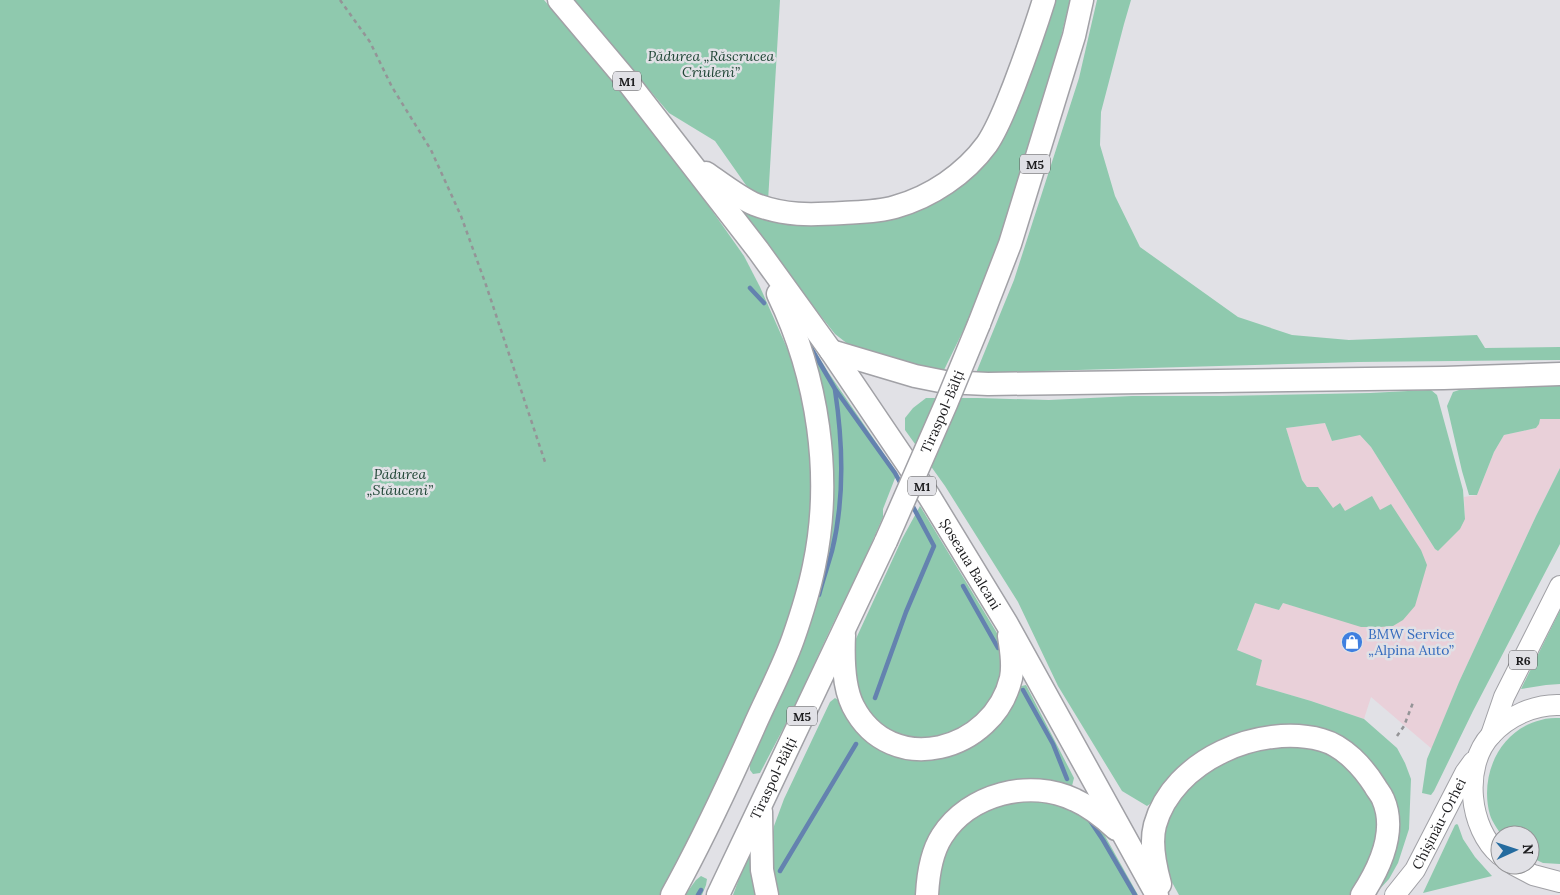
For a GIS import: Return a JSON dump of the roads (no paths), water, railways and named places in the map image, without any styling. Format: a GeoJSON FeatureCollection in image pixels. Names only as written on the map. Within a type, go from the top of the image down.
{"type":"FeatureCollection","features":[{"type":"Feature","properties":{"kind":"highway","name":"M1"},"geometry":{"type":"LineString","coordinates":[[559,0],[624,76],[758,250]]}},
{"type":"Feature","properties":{"kind":"highway"},"geometry":{"type":"LineString","coordinates":[[692,164],[752,203],[779,212],[810,216],[875,211],[894,208],[918,200],[954,178],[971,163],[987,144],[1000,122],[1032,38],[1044,0]]}},
{"type":"Feature","properties":{"kind":"highway","name":"Tiraspol-Bălți"},"geometry":{"type":"LineString","coordinates":[[747,833],[886,541],[979,324],[1010,244],[1074,36],[1082,0]]}},
{"type":"Feature","properties":{"kind":"highway"},"geometry":{"type":"LineString","coordinates":[[672,895],[715,814],[793,640],[814,566],[820,526],[822,472],[817,419],[801,349],[758,250]]}},
{"type":"Feature","properties":{"kind":"highway","name":"Șoseaua Balcani"},"geometry":{"type":"LineString","coordinates":[[758,250],[831,351],[929,496],[1007,624],[1157,895]]}},
{"type":"Feature","properties":{"kind":"highway"},"geometry":{"type":"LineString","coordinates":[[831,351],[915,376],[945,382],[988,384],[1414,379],[1560,374]]}},
{"type":"Feature","properties":{"kind":"highway"},"geometry":{"type":"LineString","coordinates":[[844,629],[846,682],[857,712],[877,735],[891,744],[900,747],[924,749],[943,747],[963,739],[981,728],[994,714],[1004,696],[1012,669],[1013,661],[1007,624]]}},
{"type":"Feature","properties":{"kind":"highway"},"geometry":{"type":"LineString","coordinates":[[1162,895],[1154,856],[1154,827],[1161,808],[1172,792],[1186,775],[1211,758],[1235,746],[1255,739],[1276,735],[1298,735],[1323,740],[1343,751],[1358,763],[1371,779],[1383,800],[1388,825],[1386,840],[1378,868],[1362,895]]}},
{"type":"Feature","properties":{"kind":"highway"},"geometry":{"type":"LineString","coordinates":[[927,895],[930,867],[935,849],[942,836],[964,812],[979,802],[1000,794],[1033,790],[1062,794],[1075,799],[1100,815],[1127,838]]}},
{"type":"Feature","properties":{"kind":"highway"},"geometry":{"type":"LineString","coordinates":[[761,804],[760,845],[767,895]]}},
{"type":"Feature","properties":{"kind":"highway"},"geometry":{"type":"LineString","coordinates":[[715,814],[747,833]]}},
{"type":"Feature","properties":{"kind":"highway","name":"M5"},"geometry":{"type":"LineString","coordinates":[[718,895],[747,833]]}},
{"type":"Feature","properties":{"kind":"main road","name":"R6"},"geometry":{"type":"LineString","coordinates":[[1490,844],[1481,829],[1474,806],[1473,777],[1480,752],[1491,735],[1504,697],[1560,586]]}},
{"type":"Feature","properties":{"kind":"main road","name":"R6"},"geometry":{"type":"LineString","coordinates":[[1491,735],[1513,718],[1526,711],[1540,707],[1560,705]]}},
{"type":"Feature","properties":{"kind":"main road","name":"Chișinău-Orhei"},"geometry":{"type":"LineString","coordinates":[[1395,895],[1415,870],[1465,773],[1480,752]]}},
{"type":"Feature","properties":{"kind":"main road"},"geometry":{"type":"LineString","coordinates":[[1533,875],[1560,882]]}},
{"type":"Feature","properties":{"kind":"main road"},"geometry":{"type":"LineString","coordinates":[[1543,895],[1560,889],[1559,895]]}},
{"type":"Feature","properties":{"kind":"waterway"},"geometry":{"type":"LineString","coordinates":[[750,288],[764,303]]}},
{"type":"Feature","properties":{"kind":"waterway"},"geometry":{"type":"LineString","coordinates":[[811,348],[835,389],[895,473],[902,486]]}},
{"type":"Feature","properties":{"kind":"waterway"},"geometry":{"type":"LineString","coordinates":[[819,595],[832,551],[841,491],[840,430],[835,390]]}},
{"type":"Feature","properties":{"kind":"waterway"},"geometry":{"type":"LineString","coordinates":[[875,698],[906,612],[934,546],[911,503]]}},
{"type":"Feature","properties":{"kind":"waterway"},"geometry":{"type":"LineString","coordinates":[[963,586],[998,648]]}},
{"type":"Feature","properties":{"kind":"waterway"},"geometry":{"type":"LineString","coordinates":[[1023,690],[1053,744],[1067,779]]}},
{"type":"Feature","properties":{"kind":"waterway"},"geometry":{"type":"LineString","coordinates":[[780,871],[856,744]]}},
{"type":"Feature","properties":{"kind":"waterway"},"geometry":{"type":"LineString","coordinates":[[1089,819],[1135,895]]}},
{"type":"Feature","properties":{"kind":"waterway"},"geometry":{"type":"LineString","coordinates":[[698,895],[701,890]]}},
{"type":"Feature","properties":{"kind":"place","name":"BMW Service „Alpina Auto”"},"geometry":{"type":"Point","coordinates":[1352,642]}},
{"type":"Feature","properties":{"kind":"park label","name":"Pădurea „Răscrucea Criuleni”"},"geometry":{"type":"Point","coordinates":[711,64]}},
{"type":"Feature","properties":{"kind":"park label","name":"Pădurea „Stăuceni”"},"geometry":{"type":"Point","coordinates":[400,482]}}]}
